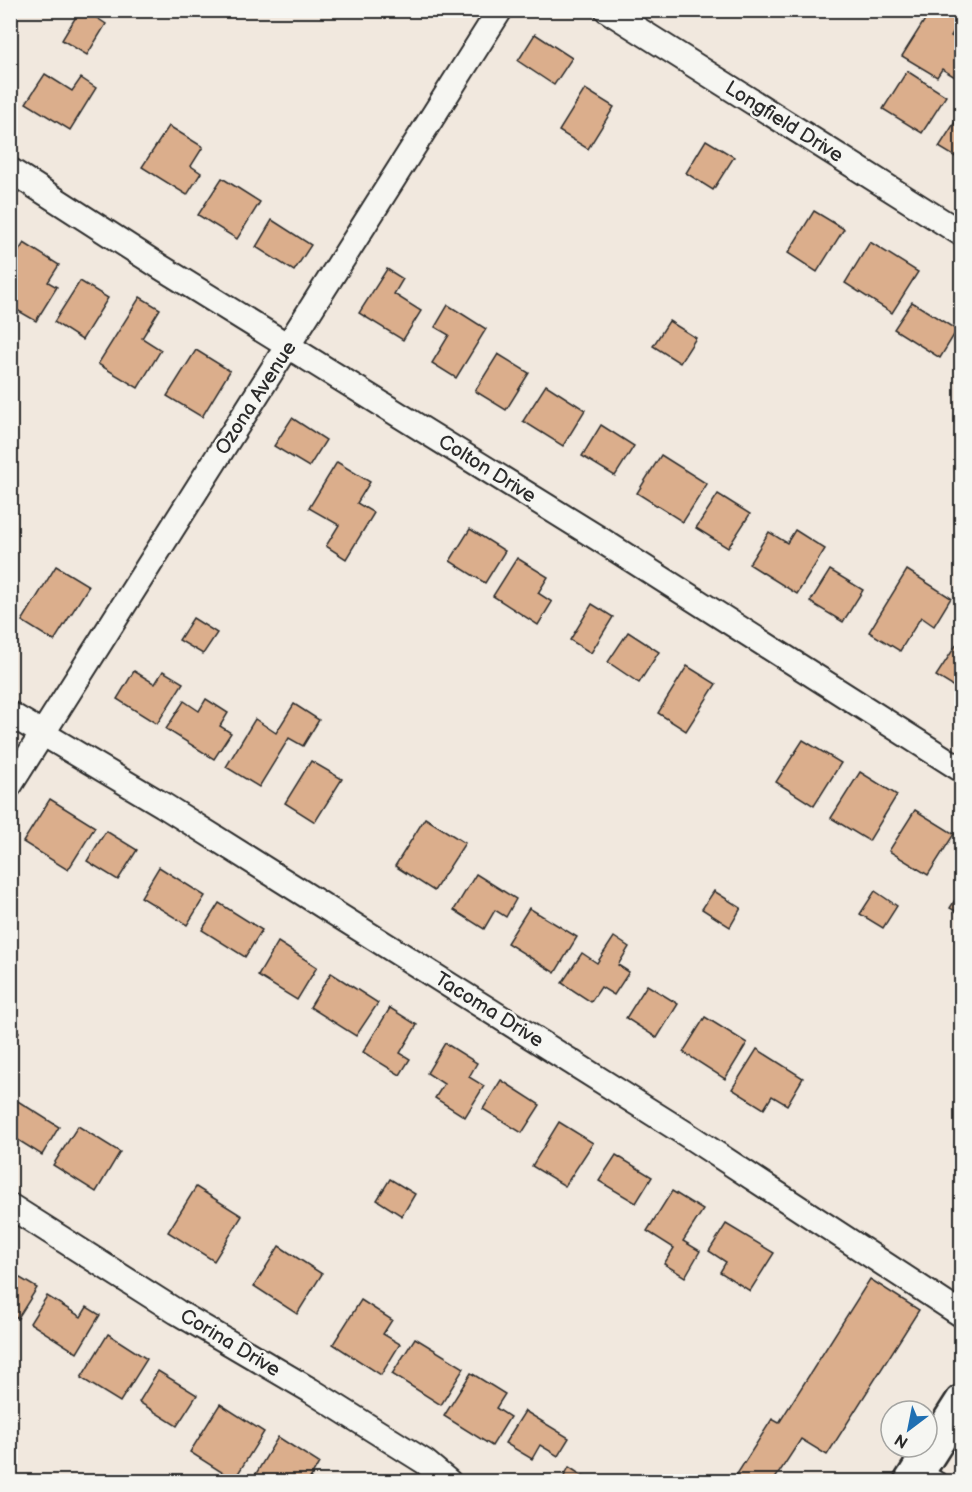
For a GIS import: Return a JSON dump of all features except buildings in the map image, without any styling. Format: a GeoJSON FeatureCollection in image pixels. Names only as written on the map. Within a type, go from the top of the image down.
{"type":"FeatureCollection","features":[{"type":"Feature","properties":{"kind":"street","name":"Ozona Avenue"},"geometry":{"type":"LineString","coordinates":[[10,786],[500,10]]}},
{"type":"Feature","properties":{"kind":"street","name":"Longfield Drive"},"geometry":{"type":"LineString","coordinates":[[607,10],[962,234]]}},
{"type":"Feature","properties":{"kind":"street","name":"Colton Drive"},"geometry":{"type":"LineString","coordinates":[[10,170],[159,266],[602,540],[962,770]]}},
{"type":"Feature","properties":{"kind":"street","name":"Tacoma Drive"},"geometry":{"type":"LineString","coordinates":[[10,714],[163,805],[686,1134],[962,1315]]}},
{"type":"Feature","properties":{"kind":"street","name":"Corina Drive"},"geometry":{"type":"LineString","coordinates":[[10,1206],[177,1312],[310,1390],[425,1462],[449,1482]]}},
{"type":"Feature","properties":{"kind":"street"},"geometry":{"type":"LineString","coordinates":[[925,1477],[962,1402]]}}]}
